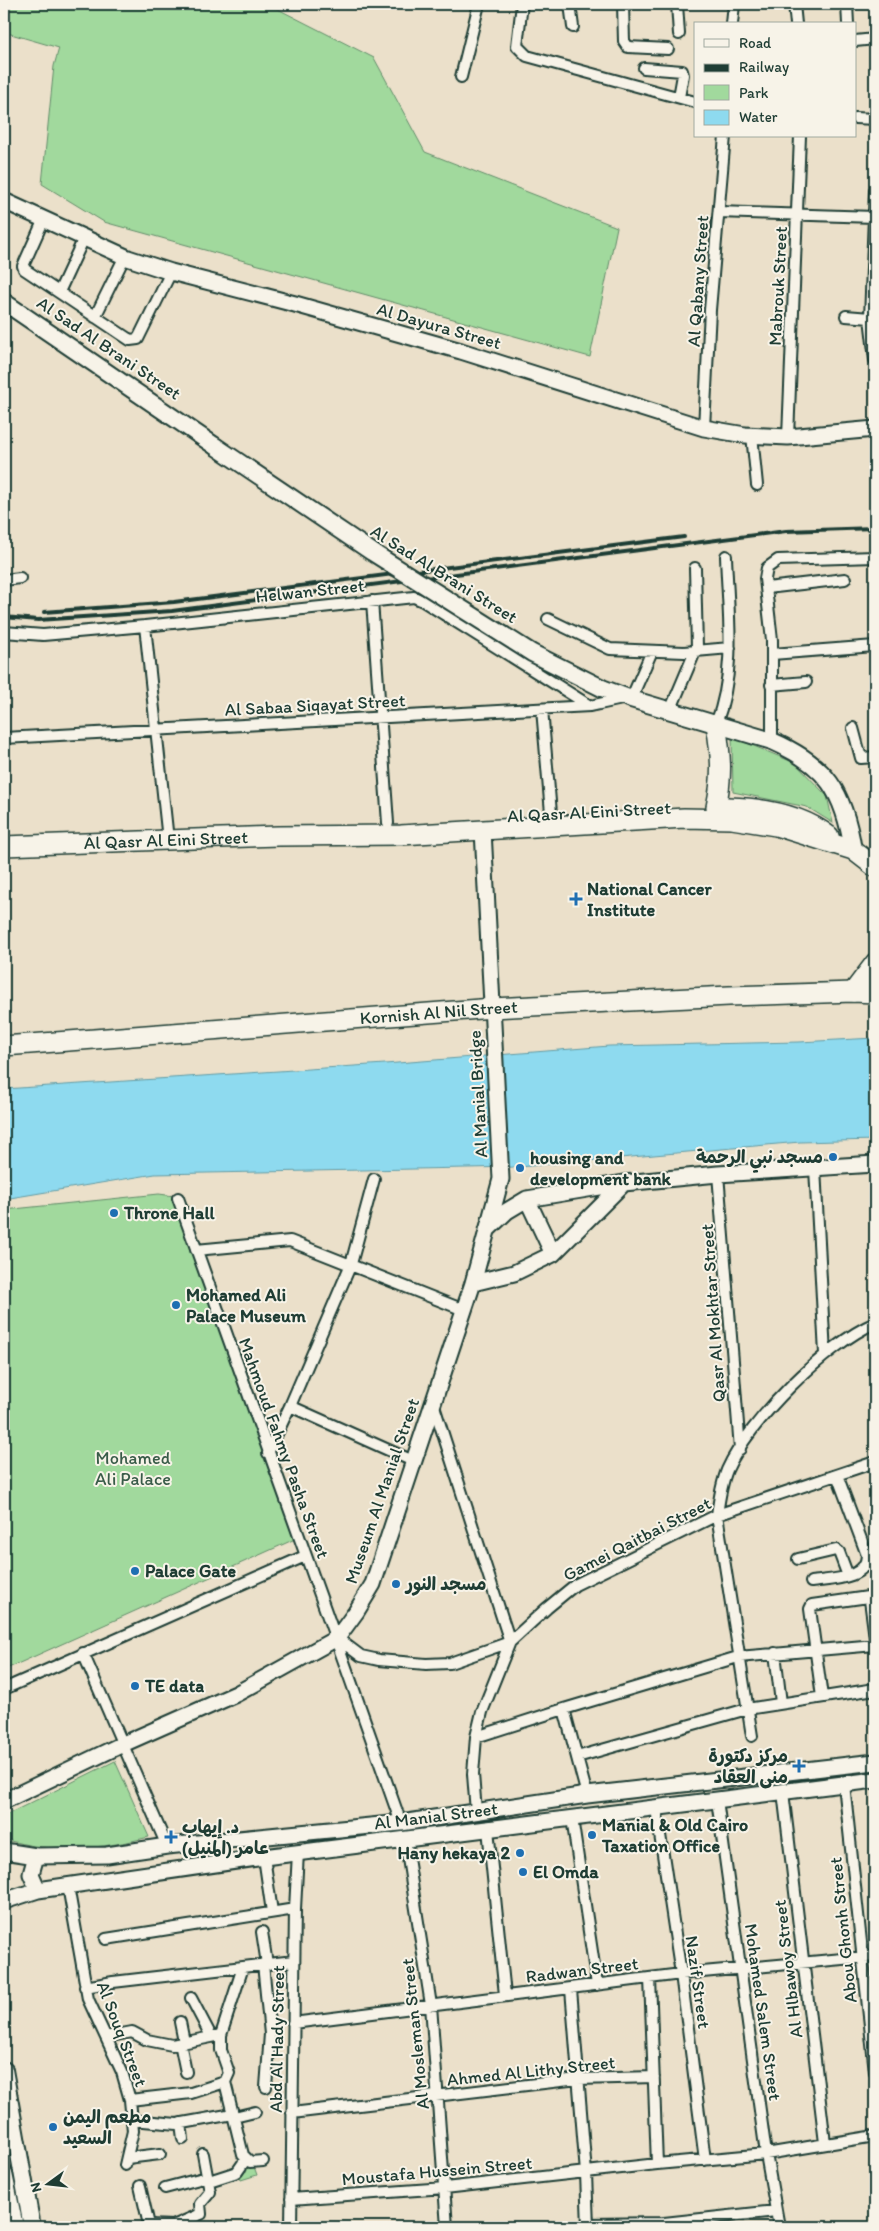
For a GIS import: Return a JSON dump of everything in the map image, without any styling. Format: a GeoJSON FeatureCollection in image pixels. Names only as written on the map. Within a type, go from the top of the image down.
{"type":"FeatureCollection","features":[{"type":"Feature","properties":{"kind":"highway"},"geometry":{"type":"LineString","coordinates":[[716,724],[722,758],[721,782],[716,807]]}},
{"type":"Feature","properties":{"kind":"highway","name":"Al Qasr Al Eini Street"},"geometry":{"type":"LineString","coordinates":[[328,836],[388,824],[551,813],[716,807],[773,812],[800,819],[815,825],[875,867]]}},
{"type":"Feature","properties":{"kind":"highway","name":"Al Qasr Al Eini Street"},"geometry":{"type":"LineString","coordinates":[[4,846],[401,835],[684,818],[719,818],[776,826],[847,848]]}},
{"type":"Feature","properties":{"kind":"highway"},"geometry":{"type":"LineString","coordinates":[[847,848],[875,855]]}},
{"type":"Feature","properties":{"kind":"highway"},"geometry":{"type":"LineString","coordinates":[[847,848],[866,865],[875,882]]}},
{"type":"Feature","properties":{"kind":"highway"},"geometry":{"type":"LineString","coordinates":[[862,993],[875,963]]}},
{"type":"Feature","properties":{"kind":"highway","name":"Kornish Al Nil Street"},"geometry":{"type":"LineString","coordinates":[[4,1046],[493,1008],[862,993]]}},
{"type":"Feature","properties":{"kind":"main road","name":"Al Sad Al Brani Street"},"geometry":{"type":"LineString","coordinates":[[4,302],[372,552],[532,653],[602,688],[630,699],[772,741],[791,749],[808,761],[835,788],[847,819],[847,848]]}},
{"type":"Feature","properties":{"kind":"main road"},"geometry":{"type":"LineString","coordinates":[[862,993],[875,977]]}},
{"type":"Feature","properties":{"kind":"main road"},"geometry":{"type":"LineString","coordinates":[[4,2070],[32,2227]]}},
{"type":"Feature","properties":{"kind":"main road"},"geometry":{"type":"LineString","coordinates":[[4,2174],[15,2227]]}},
{"type":"Feature","properties":{"kind":"main road"},"geometry":{"type":"LineString","coordinates":[[4,2224],[9,2196]]}},
{"type":"Feature","properties":{"kind":"street"},"geometry":{"type":"LineString","coordinates":[[461,77],[479,4]]}},
{"type":"Feature","properties":{"kind":"street"},"geometry":{"type":"LineString","coordinates":[[522,4],[517,46],[527,56],[694,102]]}},
{"type":"Feature","properties":{"kind":"street"},"geometry":{"type":"LineString","coordinates":[[570,4],[573,27]]}},
{"type":"Feature","properties":{"kind":"street"},"geometry":{"type":"LineString","coordinates":[[623,4],[624,41],[626,45],[628,47],[668,49]]}},
{"type":"Feature","properties":{"kind":"street"},"geometry":{"type":"LineString","coordinates":[[677,4],[679,34]]}},
{"type":"Feature","properties":{"kind":"street"},"geometry":{"type":"LineString","coordinates":[[732,22],[734,4]]}},
{"type":"Feature","properties":{"kind":"street"},"geometry":{"type":"LineString","coordinates":[[794,4],[796,22]]}},
{"type":"Feature","properties":{"kind":"street"},"geometry":{"type":"LineString","coordinates":[[847,4],[848,22]]}},
{"type":"Feature","properties":{"kind":"street"},"geometry":{"type":"LineString","coordinates":[[856,40],[875,39]]}},
{"type":"Feature","properties":{"kind":"street"},"geometry":{"type":"LineString","coordinates":[[644,68],[682,71],[679,97]]}},
{"type":"Feature","properties":{"kind":"street"},"geometry":{"type":"LineString","coordinates":[[856,118],[875,119]]}},
{"type":"Feature","properties":{"kind":"street","name":"Al Qabany Street"},"geometry":{"type":"LineString","coordinates":[[704,428],[710,310],[724,138]]}},
{"type":"Feature","properties":{"kind":"street","name":"Mabrouk Street"},"geometry":{"type":"LineString","coordinates":[[788,437],[800,138]]}},
{"type":"Feature","properties":{"kind":"street"},"geometry":{"type":"LineString","coordinates":[[875,191],[870,318],[875,360]]}},
{"type":"Feature","properties":{"kind":"street","name":"Al Dayura Street"},"geometry":{"type":"LineString","coordinates":[[4,201],[125,256],[171,272],[295,304],[461,351],[704,428],[752,435],[788,437],[875,429]]}},
{"type":"Feature","properties":{"kind":"street"},"geometry":{"type":"LineString","coordinates":[[719,212],[874,216]]}},
{"type":"Feature","properties":{"kind":"street"},"geometry":{"type":"LineString","coordinates":[[44,220],[23,266],[24,269],[130,340],[138,339],[171,272]]}},
{"type":"Feature","properties":{"kind":"street"},"geometry":{"type":"LineString","coordinates":[[59,292],[84,238]]}},
{"type":"Feature","properties":{"kind":"street"},"geometry":{"type":"LineString","coordinates":[[95,316],[125,256]]}},
{"type":"Feature","properties":{"kind":"street"},"geometry":{"type":"LineString","coordinates":[[846,316],[870,318]]}},
{"type":"Feature","properties":{"kind":"street"},"geometry":{"type":"LineString","coordinates":[[752,435],[757,485]]}},
{"type":"Feature","properties":{"kind":"street"},"geometry":{"type":"LineString","coordinates":[[716,724],[726,693],[730,648],[726,556]]}},
{"type":"Feature","properties":{"kind":"street"},"geometry":{"type":"LineString","coordinates":[[772,741],[772,654],[766,588],[767,568],[778,560],[875,557]]}},
{"type":"Feature","properties":{"kind":"street"},"geometry":{"type":"LineString","coordinates":[[670,710],[696,651],[698,633],[695,568]]}},
{"type":"Feature","properties":{"kind":"street"},"geometry":{"type":"LineString","coordinates":[[4,580],[20,578]]}},
{"type":"Feature","properties":{"kind":"street"},"geometry":{"type":"LineString","coordinates":[[766,588],[845,579]]}},
{"type":"Feature","properties":{"kind":"street","name":"Helwan Street"},"geometry":{"type":"LineString","coordinates":[[4,632],[43,635],[145,626],[406,596],[423,601],[590,706]]}},
{"type":"Feature","properties":{"kind":"street"},"geometry":{"type":"LineString","coordinates":[[372,601],[388,824]]}},
{"type":"Feature","properties":{"kind":"street"},"geometry":{"type":"LineString","coordinates":[[548,619],[610,649],[696,651],[730,648]]}},
{"type":"Feature","properties":{"kind":"street"},"geometry":{"type":"LineString","coordinates":[[145,626],[168,840]]}},
{"type":"Feature","properties":{"kind":"street"},"geometry":{"type":"LineString","coordinates":[[772,654],[875,646]]}},
{"type":"Feature","properties":{"kind":"street"},"geometry":{"type":"LineString","coordinates":[[630,699],[652,650]]}},
{"type":"Feature","properties":{"kind":"street"},"geometry":{"type":"LineString","coordinates":[[772,685],[806,682]]}},
{"type":"Feature","properties":{"kind":"street","name":"Al Sabaa Siqayat Street"},"geometry":{"type":"LineString","coordinates":[[4,738],[590,706],[630,699]]}},
{"type":"Feature","properties":{"kind":"street"},"geometry":{"type":"LineString","coordinates":[[542,708],[551,813]]}},
{"type":"Feature","properties":{"kind":"street"},"geometry":{"type":"LineString","coordinates":[[853,728],[861,758],[875,757]]}},
{"type":"Feature","properties":{"kind":"street"},"geometry":{"type":"LineString","coordinates":[[483,830],[493,1008]]}},
{"type":"Feature","properties":{"kind":"street","name":"Al Manial Bridge"},"geometry":{"type":"LineString","coordinates":[[493,1008],[501,1178]]}},
{"type":"Feature","properties":{"kind":"street"},"geometry":{"type":"LineString","coordinates":[[486,1230],[507,1211],[527,1199],[624,1183],[718,1174],[875,1164]]}},
{"type":"Feature","properties":{"kind":"street"},"geometry":{"type":"LineString","coordinates":[[815,1168],[825,1354]]}},
{"type":"Feature","properties":{"kind":"street","name":"Qasr Al Mokhtar Street"},"geometry":{"type":"LineString","coordinates":[[718,1174],[740,1449]]}},
{"type":"Feature","properties":{"kind":"street","name":"Museum Al Manial Street"},"geometry":{"type":"LineString","coordinates":[[4,1801],[123,1744],[236,1694],[337,1638],[373,1584],[473,1283],[501,1178]]}},
{"type":"Feature","properties":{"kind":"street"},"geometry":{"type":"LineString","coordinates":[[268,1453],[351,1264],[374,1179]]}},
{"type":"Feature","properties":{"kind":"street"},"geometry":{"type":"LineString","coordinates":[[473,1283],[514,1272],[553,1254],[624,1183]]}},
{"type":"Feature","properties":{"kind":"street","name":"Mahmoud Fahmy Pasha Street"},"geometry":{"type":"LineString","coordinates":[[178,1198],[268,1453],[337,1638],[401,1823]]}},
{"type":"Feature","properties":{"kind":"street"},"geometry":{"type":"LineString","coordinates":[[527,1199],[553,1254]]}},
{"type":"Feature","properties":{"kind":"street"},"geometry":{"type":"LineString","coordinates":[[196,1250],[290,1241],[464,1310]]}},
{"type":"Feature","properties":{"kind":"street"},"geometry":{"type":"LineString","coordinates":[[752,1736],[717,1515],[720,1492],[728,1470],[740,1449],[758,1424],[787,1391],[825,1354],[845,1339],[875,1323]]}},
{"type":"Feature","properties":{"kind":"street"},"geometry":{"type":"LineString","coordinates":[[337,1638],[361,1656],[379,1660],[426,1664],[450,1663],[510,1642],[432,1402]]}},
{"type":"Feature","properties":{"kind":"street"},"geometry":{"type":"LineString","coordinates":[[290,1406],[413,1460]]}},
{"type":"Feature","properties":{"kind":"street","name":"Gamei Qaitbai Street"},"geometry":{"type":"LineString","coordinates":[[476,1812],[474,1774],[476,1737],[492,1684],[510,1642],[547,1608],[575,1586],[717,1515],[875,1462]]}},
{"type":"Feature","properties":{"kind":"street"},"geometry":{"type":"LineString","coordinates":[[811,1582],[848,1576],[863,1569],[868,1555],[837,1475]]}},
{"type":"Feature","properties":{"kind":"street"},"geometry":{"type":"LineString","coordinates":[[798,1559],[836,1550],[839,1552],[848,1576]]}},
{"type":"Feature","properties":{"kind":"street"},"geometry":{"type":"LineString","coordinates":[[4,1689],[306,1556]]}},
{"type":"Feature","properties":{"kind":"street"},"geometry":{"type":"LineString","coordinates":[[822,1697],[810,1608],[814,1603],[868,1597],[875,1638]]}},
{"type":"Feature","properties":{"kind":"street"},"geometry":{"type":"LineString","coordinates":[[476,1737],[738,1657],[875,1645]]}},
{"type":"Feature","properties":{"kind":"street"},"geometry":{"type":"LineString","coordinates":[[83,1653],[167,1846]]}},
{"type":"Feature","properties":{"kind":"street"},"geometry":{"type":"LineString","coordinates":[[775,1654],[781,1704]]}},
{"type":"Feature","properties":{"kind":"street"},"geometry":{"type":"LineString","coordinates":[[576,1757],[747,1709],[875,1689]]}},
{"type":"Feature","properties":{"kind":"street"},"geometry":{"type":"LineString","coordinates":[[564,1709],[587,1795]]}},
{"type":"Feature","properties":{"kind":"street","name":"Al Manial Street"},"geometry":{"type":"LineString","coordinates":[[4,1851],[36,1856],[107,1855],[167,1846],[401,1823],[587,1795],[875,1762]]}},
{"type":"Feature","properties":{"kind":"street","name":"Al Manial Street"},"geometry":{"type":"LineString","coordinates":[[4,1901],[38,1890],[298,1852],[875,1780]]}},
{"type":"Feature","properties":{"kind":"street","name":"Abou Ghonh Street"},"geometry":{"type":"LineString","coordinates":[[844,1784],[875,2072]]}},
{"type":"Feature","properties":{"kind":"street","name":"Al Hlbawoy Street"},"geometry":{"type":"LineString","coordinates":[[784,1792],[825,2143]]}},
{"type":"Feature","properties":{"kind":"street","name":"Mohamed Salem Street"},"geometry":{"type":"LineString","coordinates":[[717,1800],[766,2154],[779,2227]]}},
{"type":"Feature","properties":{"kind":"street","name":"Nazif Street"},"geometry":{"type":"LineString","coordinates":[[656,1808],[681,1974],[705,2160]]}},
{"type":"Feature","properties":{"kind":"street"},"geometry":{"type":"LineString","coordinates":[[572,1818],[597,1985]]}},
{"type":"Feature","properties":{"kind":"street"},"geometry":{"type":"LineString","coordinates":[[488,1829],[505,1995]]}},
{"type":"Feature","properties":{"kind":"street","name":"Al Mosleman Street"},"geometry":{"type":"LineString","coordinates":[[405,1839],[431,2005],[448,2227]]}},
{"type":"Feature","properties":{"kind":"street","name":"Abd Al Hady Street"},"geometry":{"type":"LineString","coordinates":[[291,2227],[294,1961],[298,1852]]}},
{"type":"Feature","properties":{"kind":"street"},"geometry":{"type":"LineString","coordinates":[[36,1856],[31,1874],[38,1890]]}},
{"type":"Feature","properties":{"kind":"street"},"geometry":{"type":"LineString","coordinates":[[264,1857],[272,1912]]}},
{"type":"Feature","properties":{"kind":"street","name":"Al Souq Street"},"geometry":{"type":"LineString","coordinates":[[68,1886],[88,1999],[122,2072],[130,2100],[133,2131],[126,2162],[160,2154]]}},
{"type":"Feature","properties":{"kind":"street"},"geometry":{"type":"LineString","coordinates":[[106,1939],[295,1909]]}},
{"type":"Feature","properties":{"kind":"street"},"geometry":{"type":"LineString","coordinates":[[262,1932],[270,2034],[266,2087]]}},
{"type":"Feature","properties":{"kind":"street","name":"Radwan Street"},"geometry":{"type":"LineString","coordinates":[[293,2023],[681,1974],[875,1956]]}},
{"type":"Feature","properties":{"kind":"street"},"geometry":{"type":"LineString","coordinates":[[85,1987],[113,1982],[294,1961]]}},
{"type":"Feature","properties":{"kind":"street"},"geometry":{"type":"LineString","coordinates":[[216,2036],[243,1967]]}},
{"type":"Feature","properties":{"kind":"street"},"geometry":{"type":"LineString","coordinates":[[650,1978],[657,2164]]}},
{"type":"Feature","properties":{"kind":"street"},"geometry":{"type":"LineString","coordinates":[[571,1989],[586,2173],[588,2226],[664,2223],[776,2211]]}},
{"type":"Feature","properties":{"kind":"street"},"geometry":{"type":"LineString","coordinates":[[191,1998],[216,2036],[229,2073],[225,2082],[246,2159],[255,2163],[263,2161]]}},
{"type":"Feature","properties":{"kind":"street"},"geometry":{"type":"LineString","coordinates":[[180,2022],[186,2072]]}},
{"type":"Feature","properties":{"kind":"street"},"geometry":{"type":"LineString","coordinates":[[106,2037],[132,2032],[148,2040],[165,2045],[216,2036]]}},
{"type":"Feature","properties":{"kind":"street","name":"Ahmed Al Lithy Street"},"geometry":{"type":"LineString","coordinates":[[292,2113],[578,2079],[654,2077]]}},
{"type":"Feature","properties":{"kind":"street"},"geometry":{"type":"LineString","coordinates":[[130,2100],[191,2093],[225,2082]]}},
{"type":"Feature","properties":{"kind":"street"},"geometry":{"type":"LineString","coordinates":[[132,2120],[181,2123],[255,2112]]}},
{"type":"Feature","properties":{"kind":"street"},"geometry":{"type":"LineString","coordinates":[[181,2123],[182,2139]]}},
{"type":"Feature","properties":{"kind":"street","name":"Moustafa Hussein Street"},"geometry":{"type":"LineString","coordinates":[[291,2199],[445,2188],[657,2164],[766,2154],[875,2136]]}},
{"type":"Feature","properties":{"kind":"street"},"geometry":{"type":"LineString","coordinates":[[140,2186],[147,2222],[152,2225],[173,2226],[201,2214],[200,2204],[210,2192],[203,2154]]}},
{"type":"Feature","properties":{"kind":"street"},"geometry":{"type":"LineString","coordinates":[[165,2188],[237,2172],[246,2159]]}},
{"type":"Feature","properties":{"kind":"green space"},"geometry":{"type":"Polygon","coordinates":[[[4,4],[268,4],[374,58],[425,152],[617,227],[590,357],[104,222],[42,184],[54,66],[59,48],[4,32],[4,4]]]}},
{"type":"Feature","properties":{"kind":"green space"},"geometry":{"type":"Polygon","coordinates":[[[732,737],[795,763],[827,796],[833,823],[807,807],[733,792],[732,737]]]}},
{"type":"Feature","properties":{"kind":"green space","name":"Mohamed Ali Palace"},"geometry":{"type":"Polygon","coordinates":[[[159,1194],[174,1196],[295,1539],[4,1670],[4,1210],[159,1194]]]}},
{"type":"Feature","properties":{"kind":"green space"},"geometry":{"type":"Polygon","coordinates":[[[115,1761],[149,1837],[95,1847],[76,1848],[40,1847],[4,1839],[4,1816],[115,1761]]]}},
{"type":"Feature","properties":{"kind":"green space"},"geometry":{"type":"Polygon","coordinates":[[[253,2164],[257,2175],[241,2180],[237,2168],[244,2166],[245,2171],[247,2171],[247,2166],[253,2164]]]}},
{"type":"Feature","properties":{"kind":"water"},"geometry":{"type":"Polygon","coordinates":[[[875,1038],[875,1140],[800,1142],[519,1167],[155,1174],[4,1199],[4,1089],[385,1064],[609,1046],[799,1042],[875,1038]]]}},
{"type":"Feature","properties":{"kind":"railway"},"geometry":{"type":"LineString","coordinates":[[4,617],[38,620],[172,611],[786,531],[875,528]]}},
{"type":"Feature","properties":{"kind":"railway"},"geometry":{"type":"LineString","coordinates":[[44,612],[174,602],[684,537]]}},
{"type":"Feature","properties":{"kind":"place","name":"National Cancer Institute"},"geometry":{"type":"Point","coordinates":[576,899]}},
{"type":"Feature","properties":{"kind":"place","name":"مسجد نبي الرحمة"},"geometry":{"type":"Point","coordinates":[833,1157]}},
{"type":"Feature","properties":{"kind":"place","name":"housing and development bank"},"geometry":{"type":"Point","coordinates":[520,1168]}},
{"type":"Feature","properties":{"kind":"place","name":"Throne Hall"},"geometry":{"type":"Point","coordinates":[114,1213]}},
{"type":"Feature","properties":{"kind":"place","name":"Mohamed Ali Palace Museum"},"geometry":{"type":"Point","coordinates":[176,1305]}},
{"type":"Feature","properties":{"kind":"place","name":"Palace Gate"},"geometry":{"type":"Point","coordinates":[135,1571]}},
{"type":"Feature","properties":{"kind":"place","name":"مسجد النور"},"geometry":{"type":"Point","coordinates":[396,1584]}},
{"type":"Feature","properties":{"kind":"place","name":"TE data"},"geometry":{"type":"Point","coordinates":[135,1686]}},
{"type":"Feature","properties":{"kind":"place","name":"مركز دكتورة منى العقاد"},"geometry":{"type":"Point","coordinates":[799,1766]}},
{"type":"Feature","properties":{"kind":"place","name":"Manial & Old Cairo Taxation Office"},"geometry":{"type":"Point","coordinates":[592,1835]}},
{"type":"Feature","properties":{"kind":"place","name":"د. إيهاب عامر (المنيل)"},"geometry":{"type":"Point","coordinates":[171,1837]}},
{"type":"Feature","properties":{"kind":"place","name":"Hany hekaya 2"},"geometry":{"type":"Point","coordinates":[520,1853]}},
{"type":"Feature","properties":{"kind":"place","name":"El Omda"},"geometry":{"type":"Point","coordinates":[523,1872]}},
{"type":"Feature","properties":{"kind":"place","name":"مطعم اليمن السعيد"},"geometry":{"type":"Point","coordinates":[53,2127]}}]}
